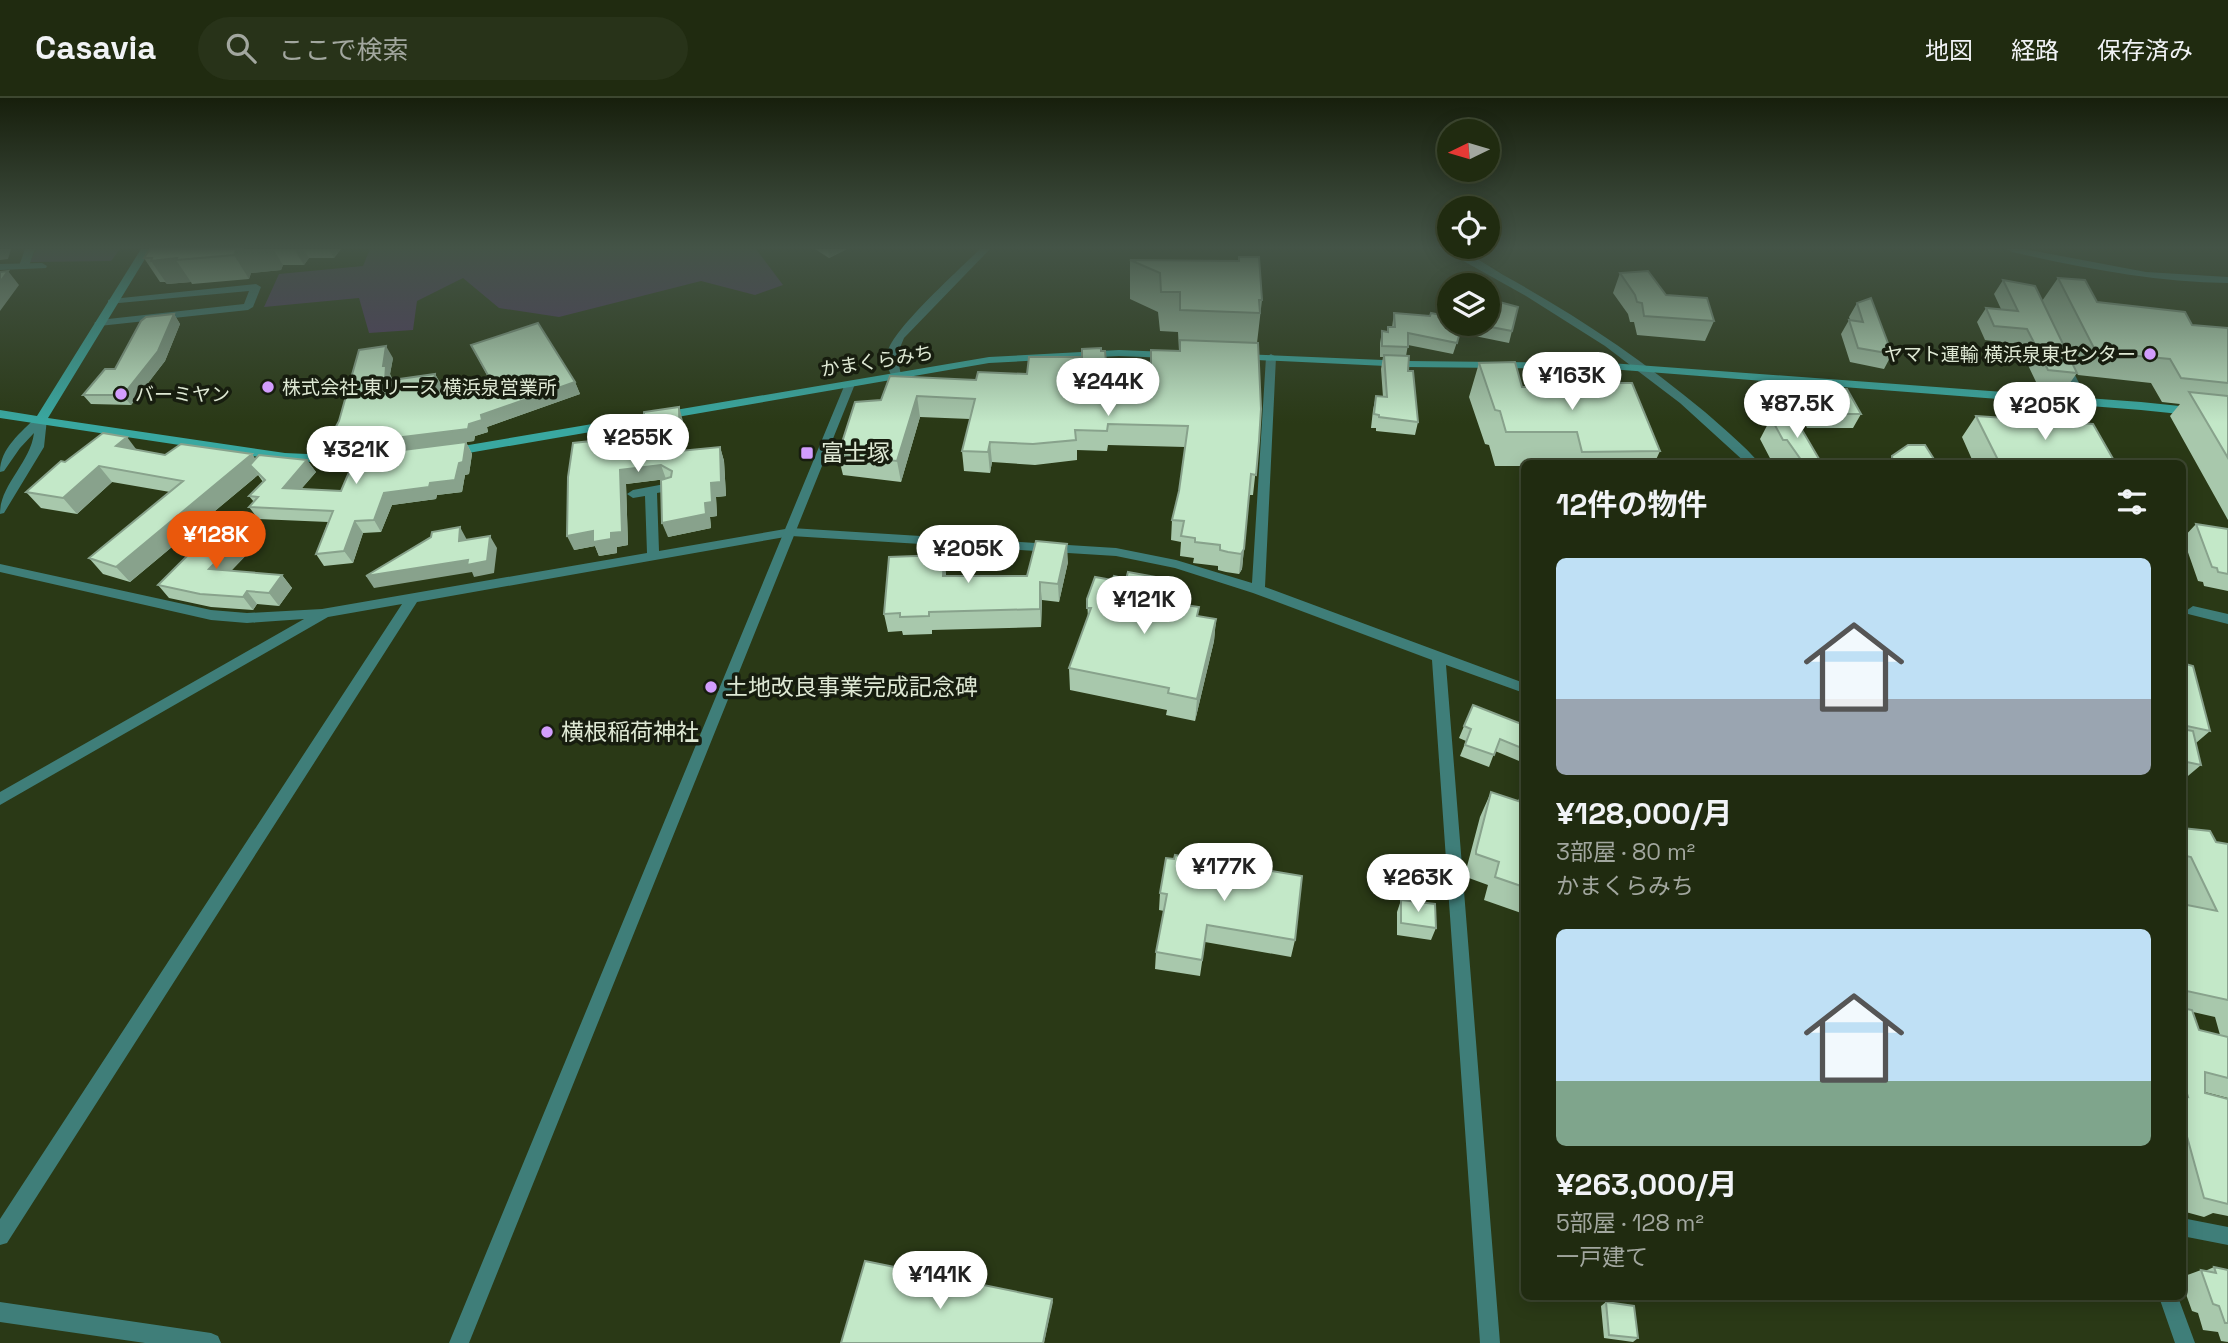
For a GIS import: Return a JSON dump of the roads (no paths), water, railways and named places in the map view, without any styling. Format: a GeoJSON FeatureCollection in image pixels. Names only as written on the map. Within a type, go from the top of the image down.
{"type":"FeatureCollection","features":[{"type":"Feature","properties":{"kind":"main road"},"geometry":{"type":"LineString","coordinates":[[41,419],[109,307]]}},
{"type":"Feature","properties":{"kind":"main road","name":"かまくらみち"},"geometry":{"type":"LineString","coordinates":[[440,453],[989,360],[1119,353],[1174,355]]}},
{"type":"Feature","properties":{"kind":"main road"},"geometry":{"type":"LineString","coordinates":[[1229,356],[1407,364],[1515,363],[1644,368],[2082,401],[2228,415]]}},
{"type":"Feature","properties":{"kind":"main road"},"geometry":{"type":"LineString","coordinates":[[0,415],[285,457],[335,461],[381,460]]}},
{"type":"Feature","properties":{"kind":"street"},"geometry":{"type":"LineString","coordinates":[[99,323],[247,307]]}},
{"type":"Feature","properties":{"kind":"street"},"geometry":{"type":"LineString","coordinates":[[896,375],[890,361],[892,349],[900,336],[928,307]]}},
{"type":"Feature","properties":{"kind":"street"},"geometry":{"type":"LineString","coordinates":[[1555,307],[1644,368],[1704,415],[1750,460]]}},
{"type":"Feature","properties":{"kind":"street"},"geometry":{"type":"LineString","coordinates":[[2060,354],[2082,401]]}},
{"type":"Feature","properties":{"kind":"street"},"geometry":{"type":"LineString","coordinates":[[1258,590],[1271,357]]}},
{"type":"Feature","properties":{"kind":"street"},"geometry":{"type":"LineString","coordinates":[[459,1343],[850,384]]}},
{"type":"Feature","properties":{"kind":"street"},"geometry":{"type":"LineString","coordinates":[[0,468],[16,445],[41,419]]}},
{"type":"Feature","properties":{"kind":"street"},"geometry":{"type":"LineString","coordinates":[[0,510],[38,447],[41,419]]}},
{"type":"Feature","properties":{"kind":"street"},"geometry":{"type":"LineString","coordinates":[[633,494],[670,487]]}},
{"type":"Feature","properties":{"kind":"street"},"geometry":{"type":"LineString","coordinates":[[651,491],[653,556]]}},
{"type":"Feature","properties":{"kind":"street"},"geometry":{"type":"LineString","coordinates":[[0,568],[211,615],[247,618],[325,613],[791,532],[1116,552],[1176,564],[1258,590],[1521,687]]}},
{"type":"Feature","properties":{"kind":"street"},"geometry":{"type":"LineString","coordinates":[[0,1236],[414,598]]}},
{"type":"Feature","properties":{"kind":"street"},"geometry":{"type":"LineString","coordinates":[[2193,611],[2228,619]]}},
{"type":"Feature","properties":{"kind":"street"},"geometry":{"type":"LineString","coordinates":[[0,799],[325,613]]}},
{"type":"Feature","properties":{"kind":"street"},"geometry":{"type":"LineString","coordinates":[[1439,658],[1490,1343]]}},
{"type":"Feature","properties":{"kind":"street"},"geometry":{"type":"LineString","coordinates":[[2186,1228],[2228,1236]]}},
{"type":"Feature","properties":{"kind":"street"},"geometry":{"type":"LineString","coordinates":[[2170,1300],[2185,1343]]}},
{"type":"Feature","properties":{"kind":"street"},"geometry":{"type":"LineString","coordinates":[[0,1312],[211,1343]]}},
{"type":"Feature","properties":{"kind":"place","name":"ヤマト運輸 横浜泉東センター"},"geometry":{"type":"Point","coordinates":[2150,354]}},
{"type":"Feature","properties":{"kind":"place","name":"株式会社 東リース 横浜泉営業所"},"geometry":{"type":"Point","coordinates":[268,387]}},
{"type":"Feature","properties":{"kind":"place","name":"バーミヤン"},"geometry":{"type":"Point","coordinates":[121,394]}},
{"type":"Feature","properties":{"kind":"place","name":"富士塚"},"geometry":{"type":"Point","coordinates":[807,453]}},
{"type":"Feature","properties":{"kind":"place","name":"土地改良事業完成記念碑"},"geometry":{"type":"Point","coordinates":[711,687]}},
{"type":"Feature","properties":{"kind":"place","name":"横根稲荷神社"},"geometry":{"type":"Point","coordinates":[547,732]}}]}
